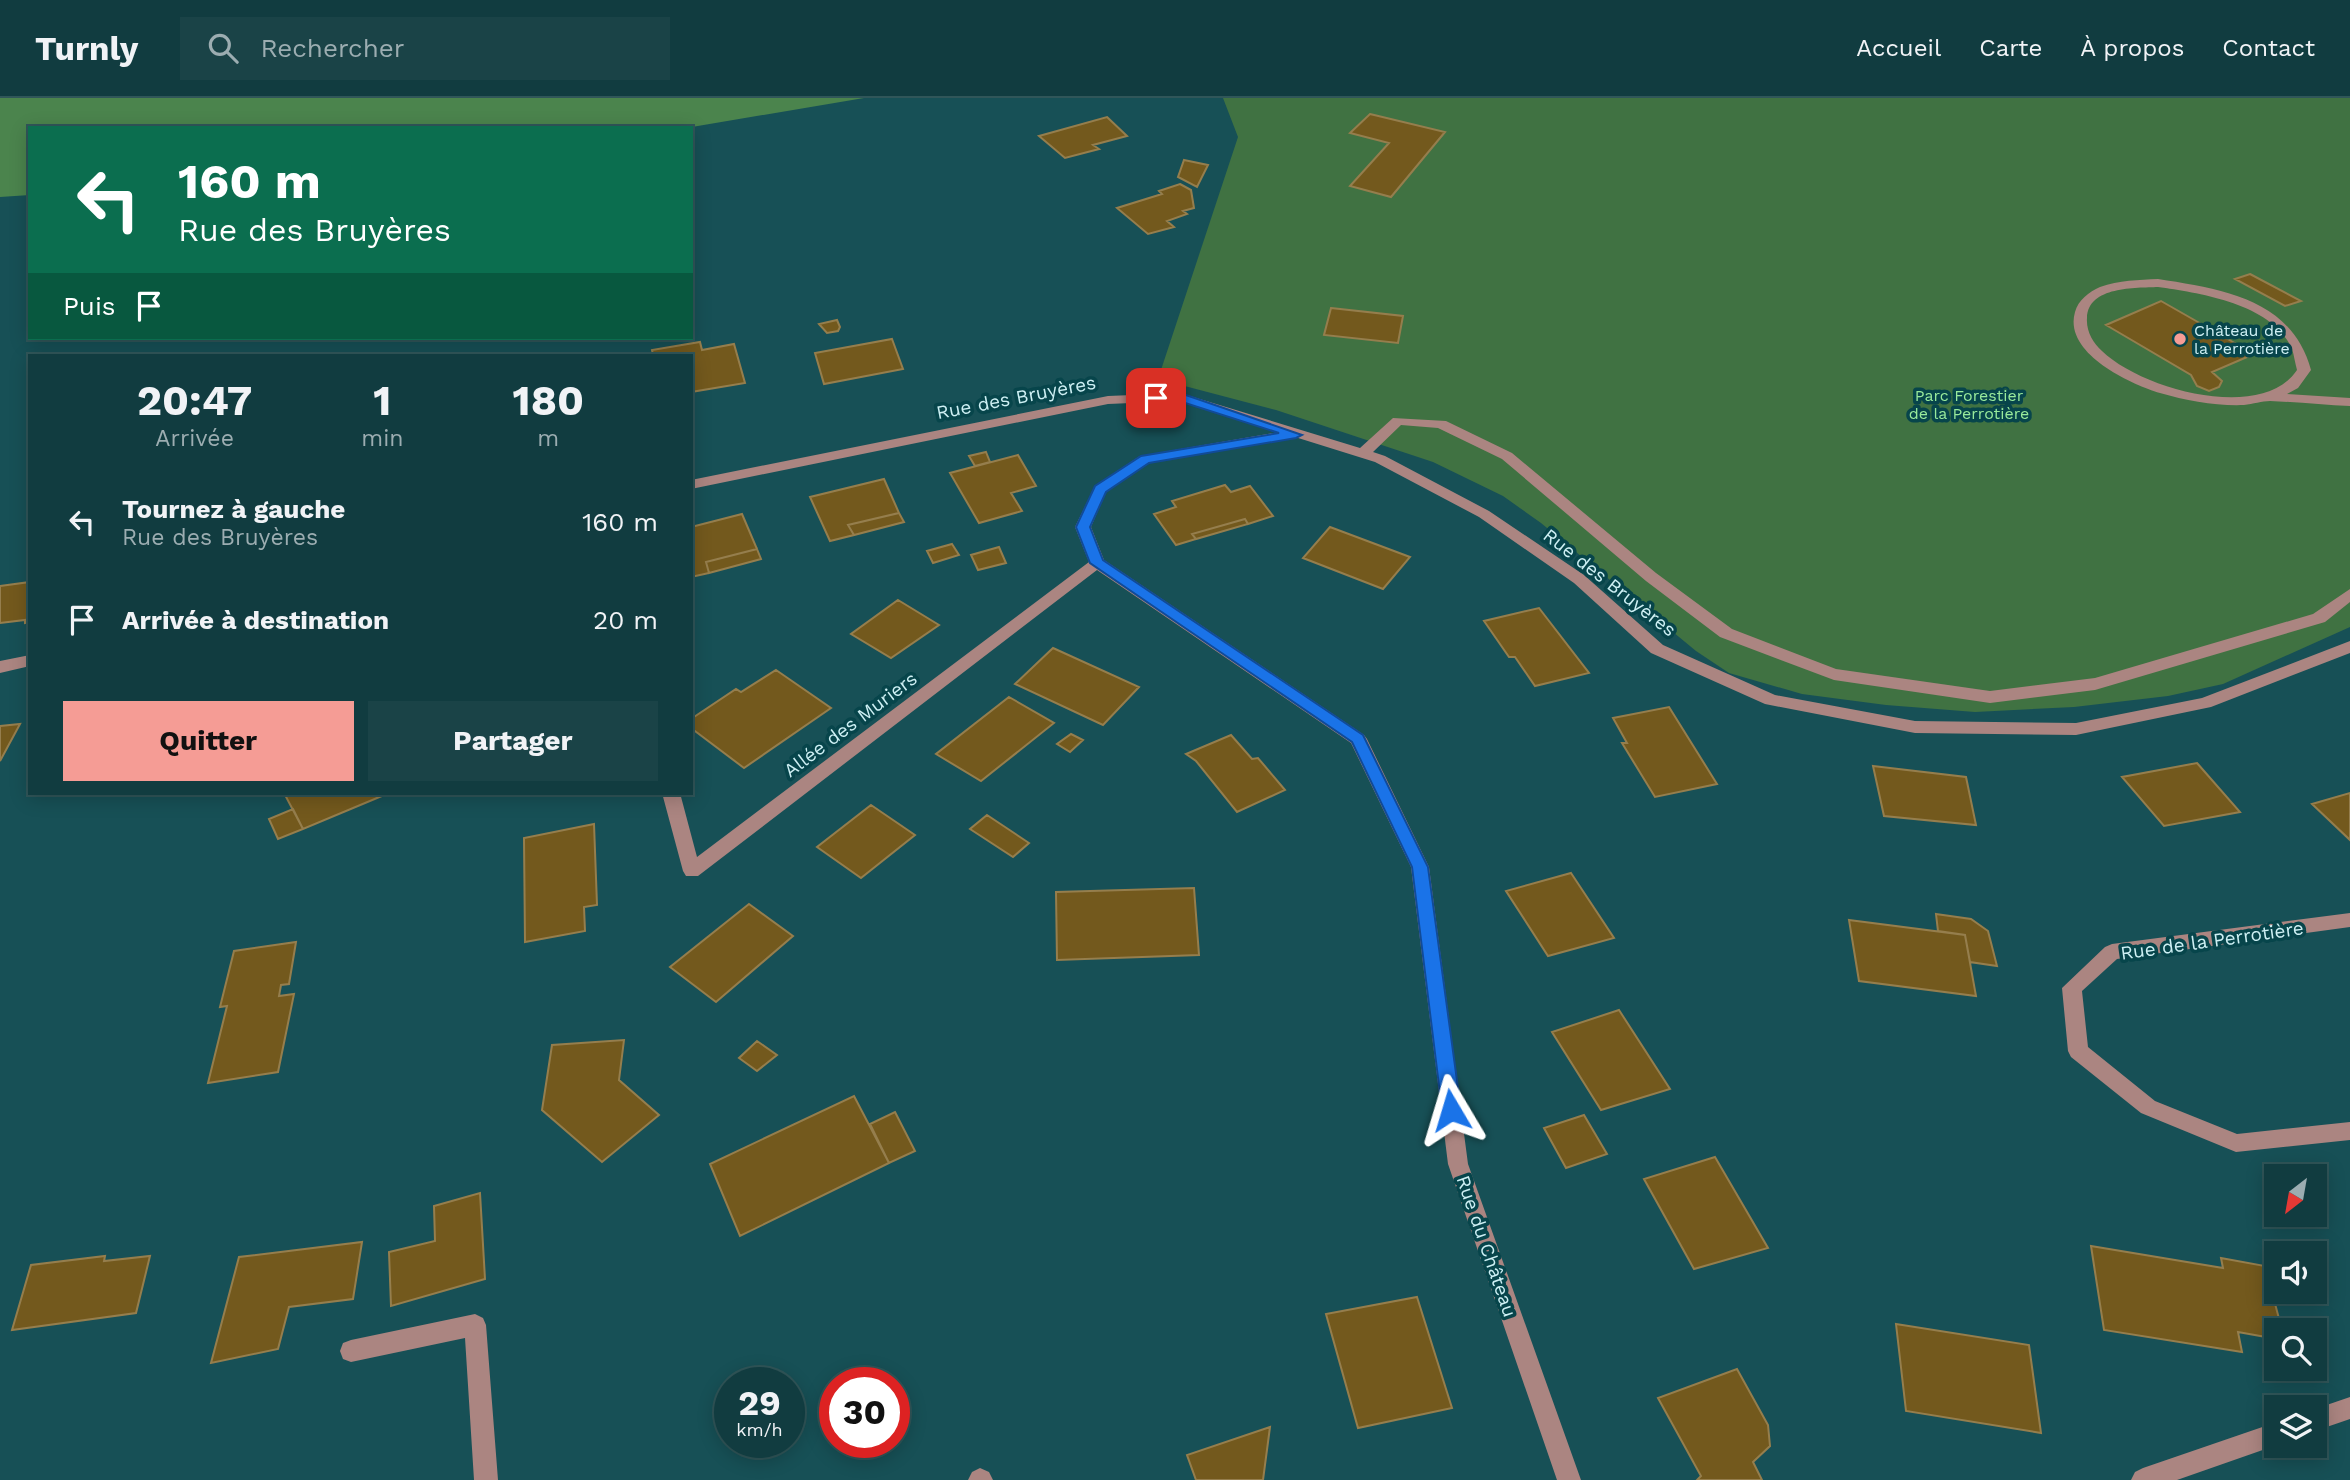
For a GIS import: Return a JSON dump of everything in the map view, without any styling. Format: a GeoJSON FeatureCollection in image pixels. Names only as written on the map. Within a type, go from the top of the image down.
{"type":"FeatureCollection","features":[{"type":"Feature","properties":{"kind":"street"},"geometry":{"type":"LineString","coordinates":[[2269,397],[2293,386],[2304,370],[2302,351],[2288,331],[2263,313],[2231,298],[2194,288],[2158,283],[2126,285],[2100,292],[2083,304],[2078,320],[2083,338],[2100,357],[2127,375],[2162,389],[2199,398],[2236,401],[2269,397],[2350,402]]}},
{"type":"Feature","properties":{"kind":"street","name":"Rue des Bruyères"},"geometry":{"type":"LineString","coordinates":[[693,485],[1108,400],[1180,397],[1380,459],[1484,514],[1579,579],[1657,649],[1771,700],[1915,727],[2076,729],[2205,703],[2350,646]]}},
{"type":"Feature","properties":{"kind":"street"},"geometry":{"type":"LineString","coordinates":[[1362,454],[1398,421],[1441,424],[1507,456],[1651,577],[1726,633],[1833,674],[1990,697],[2095,684],[2319,618],[2350,594]]}},
{"type":"Feature","properties":{"kind":"street"},"geometry":{"type":"LineString","coordinates":[[1097,563],[1083,527],[1100,489],[1146,459],[1296,435]]}},
{"type":"Feature","properties":{"kind":"street","name":"Allée des Muriers"},"geometry":{"type":"LineString","coordinates":[[672,795],[692,871],[1097,563]]}},
{"type":"Feature","properties":{"kind":"street","name":"Rue du Château"},"geometry":{"type":"LineString","coordinates":[[1097,563],[1358,739],[1420,867],[1458,1164],[1569,1480]]}},
{"type":"Feature","properties":{"kind":"street"},"geometry":{"type":"LineString","coordinates":[[0,667],[28,660]]}},
{"type":"Feature","properties":{"kind":"street","name":"Rue de la Perrotière"},"geometry":{"type":"LineString","coordinates":[[2350,920],[2112,952],[2072,988],[2078,1051],[2148,1107],[2236,1143],[2350,1131]]}},
{"type":"Feature","properties":{"kind":"street"},"geometry":{"type":"LineString","coordinates":[[351,1351],[475,1325],[486,1480]]}},
{"type":"Feature","properties":{"kind":"street"},"geometry":{"type":"LineString","coordinates":[[2327,1416],[2350,1408]]}},
{"type":"Feature","properties":{"kind":"street"},"geometry":{"type":"LineString","coordinates":[[2143,1480],[2264,1438]]}},
{"type":"Feature","properties":{"kind":"green space"},"geometry":{"type":"Polygon","coordinates":[[[0,98],[864,98],[693,127],[28,126],[28,195],[0,197],[0,98]]]}},
{"type":"Feature","properties":{"kind":"green space","name":"Parc Forestier de la Perrotière"},"geometry":{"type":"Polygon","coordinates":[[[1223,98],[2350,98],[2350,627],[2223,684],[2168,696],[2074,707],[1975,712],[1886,705],[1802,694],[1729,673],[1696,651],[1541,523],[1503,496],[1433,462],[1276,410],[1158,379],[1238,137],[1223,98]]]}},
{"type":"Feature","properties":{"kind":"building"},"geometry":{"type":"Polygon","coordinates":[[[1370,114],[1445,132],[1391,197],[1350,186],[1389,143],[1350,133],[1370,114]]]}},
{"type":"Feature","properties":{"kind":"building"},"geometry":{"type":"Polygon","coordinates":[[[1107,117],[1127,136],[1093,145],[1099,149],[1065,158],[1039,136],[1107,117]]]}},
{"type":"Feature","properties":{"kind":"building"},"geometry":{"type":"Polygon","coordinates":[[[1184,160],[1208,165],[1197,187],[1178,177],[1184,160]]]}},
{"type":"Feature","properties":{"kind":"building"},"geometry":{"type":"Polygon","coordinates":[[[1180,184],[1191,190],[1194,208],[1183,211],[1187,214],[1167,221],[1174,227],[1148,234],[1117,208],[1162,194],[1159,191],[1180,184]]]}},
{"type":"Feature","properties":{"kind":"building"},"geometry":{"type":"Polygon","coordinates":[[[2250,274],[2301,301],[2285,306],[2235,279],[2250,274]]]}},
{"type":"Feature","properties":{"kind":"building","name":"Château de la Perrotière"},"geometry":{"type":"Polygon","coordinates":[[[2161,301],[2254,354],[2212,372],[2222,381],[2219,387],[2209,391],[2197,386],[2191,375],[2106,325],[2161,301]]]}},
{"type":"Feature","properties":{"kind":"building"},"geometry":{"type":"Polygon","coordinates":[[[1331,308],[1403,316],[1398,343],[1324,335],[1331,308]]]}},
{"type":"Feature","properties":{"kind":"building"},"geometry":{"type":"Polygon","coordinates":[[[837,320],[840,327],[838,331],[827,333],[819,324],[837,320]]]}},
{"type":"Feature","properties":{"kind":"building"},"geometry":{"type":"Polygon","coordinates":[[[892,339],[903,369],[824,384],[815,353],[892,339]]]}},
{"type":"Feature","properties":{"kind":"building"},"geometry":{"type":"Polygon","coordinates":[[[700,342],[702,350],[734,344],[745,383],[693,392],[693,354],[653,354],[652,350],[700,342]]]}},
{"type":"Feature","properties":{"kind":"building"},"geometry":{"type":"Polygon","coordinates":[[[986,452],[990,462],[975,466],[969,456],[986,452]]]}},
{"type":"Feature","properties":{"kind":"building"},"geometry":{"type":"Polygon","coordinates":[[[1018,455],[1036,486],[1011,493],[1022,511],[979,523],[950,473],[1018,455]]]}},
{"type":"Feature","properties":{"kind":"building"},"geometry":{"type":"Polygon","coordinates":[[[884,479],[899,513],[848,525],[854,535],[830,541],[810,497],[884,479]]]}},
{"type":"Feature","properties":{"kind":"building"},"geometry":{"type":"Polygon","coordinates":[[[1225,485],[1231,492],[1250,486],[1273,516],[1248,524],[1245,519],[1192,534],[1196,539],[1176,545],[1154,514],[1176,507],[1172,501],[1225,485]]]}},
{"type":"Feature","properties":{"kind":"building"},"geometry":{"type":"Polygon","coordinates":[[[899,513],[904,522],[854,535],[848,525],[899,513]]]}},
{"type":"Feature","properties":{"kind":"building"},"geometry":{"type":"Polygon","coordinates":[[[742,514],[757,549],[706,562],[709,573],[693,577],[693,526],[742,514]]]}},
{"type":"Feature","properties":{"kind":"building"},"geometry":{"type":"Polygon","coordinates":[[[1245,519],[1248,524],[1196,539],[1192,534],[1245,519]]]}},
{"type":"Feature","properties":{"kind":"building"},"geometry":{"type":"Polygon","coordinates":[[[1330,527],[1410,557],[1383,589],[1303,558],[1330,527]]]}},
{"type":"Feature","properties":{"kind":"building"},"geometry":{"type":"Polygon","coordinates":[[[952,544],[959,555],[933,563],[927,551],[952,544]]]}},
{"type":"Feature","properties":{"kind":"building"},"geometry":{"type":"Polygon","coordinates":[[[999,547],[1006,563],[978,570],[971,555],[999,547]]]}},
{"type":"Feature","properties":{"kind":"building"},"geometry":{"type":"Polygon","coordinates":[[[757,549],[761,559],[709,573],[706,562],[757,549]]]}},
{"type":"Feature","properties":{"kind":"building"},"geometry":{"type":"Polygon","coordinates":[[[28,582],[28,622],[25,623],[25,620],[0,623],[0,586],[28,582]]]}},
{"type":"Feature","properties":{"kind":"building"},"geometry":{"type":"Polygon","coordinates":[[[898,600],[939,625],[891,658],[851,634],[898,600]]]}},
{"type":"Feature","properties":{"kind":"building"},"geometry":{"type":"Polygon","coordinates":[[[1539,608],[1589,673],[1535,686],[1515,657],[1509,657],[1484,621],[1539,608]]]}},
{"type":"Feature","properties":{"kind":"building"},"geometry":{"type":"Polygon","coordinates":[[[1053,648],[1139,687],[1103,725],[1015,684],[1053,648]]]}},
{"type":"Feature","properties":{"kind":"building"},"geometry":{"type":"Polygon","coordinates":[[[776,670],[831,708],[744,768],[693,730],[693,718],[736,689],[741,692],[776,670]]]}},
{"type":"Feature","properties":{"kind":"building"},"geometry":{"type":"Polygon","coordinates":[[[1009,697],[1054,723],[981,781],[936,754],[1009,697]]]}},
{"type":"Feature","properties":{"kind":"building"},"geometry":{"type":"Polygon","coordinates":[[[1669,707],[1717,784],[1655,797],[1622,743],[1627,743],[1613,718],[1669,707]]]}},
{"type":"Feature","properties":{"kind":"building"},"geometry":{"type":"Polygon","coordinates":[[[20,724],[0,761],[0,726],[20,724]]]}},
{"type":"Feature","properties":{"kind":"building"},"geometry":{"type":"Polygon","coordinates":[[[1071,734],[1083,740],[1070,752],[1057,744],[1071,734]]]}},
{"type":"Feature","properties":{"kind":"building"},"geometry":{"type":"Polygon","coordinates":[[[1231,735],[1252,759],[1258,758],[1285,790],[1237,812],[1196,761],[1186,754],[1231,735]]]}},
{"type":"Feature","properties":{"kind":"building"},"geometry":{"type":"Polygon","coordinates":[[[2197,763],[2240,812],[2164,826],[2122,777],[2197,763]]]}},
{"type":"Feature","properties":{"kind":"building"},"geometry":{"type":"Polygon","coordinates":[[[1873,766],[1966,777],[1976,825],[1884,816],[1873,766]]]}},
{"type":"Feature","properties":{"kind":"building"},"geometry":{"type":"Polygon","coordinates":[[[2350,793],[2350,840],[2312,804],[2350,793]]]}},
{"type":"Feature","properties":{"kind":"building"},"geometry":{"type":"Polygon","coordinates":[[[285,795],[384,795],[303,829],[285,795]]]}},
{"type":"Feature","properties":{"kind":"building"},"geometry":{"type":"Polygon","coordinates":[[[871,805],[915,835],[861,878],[817,847],[871,805]]]}},
{"type":"Feature","properties":{"kind":"building"},"geometry":{"type":"Polygon","coordinates":[[[293,809],[303,829],[278,839],[269,819],[293,809]]]}},
{"type":"Feature","properties":{"kind":"building"},"geometry":{"type":"Polygon","coordinates":[[[987,815],[1029,843],[1013,857],[970,829],[987,815]]]}},
{"type":"Feature","properties":{"kind":"building"},"geometry":{"type":"Polygon","coordinates":[[[594,824],[597,905],[584,907],[585,931],[525,942],[524,838],[594,824]]]}},
{"type":"Feature","properties":{"kind":"building"},"geometry":{"type":"Polygon","coordinates":[[[1571,873],[1614,938],[1548,956],[1506,891],[1571,873]]]}},
{"type":"Feature","properties":{"kind":"building"},"geometry":{"type":"Polygon","coordinates":[[[1194,888],[1199,955],[1057,960],[1056,892],[1194,888]]]}},
{"type":"Feature","properties":{"kind":"building"},"geometry":{"type":"Polygon","coordinates":[[[749,904],[793,936],[716,1002],[670,967],[749,904]]]}},
{"type":"Feature","properties":{"kind":"building"},"geometry":{"type":"Polygon","coordinates":[[[1936,914],[1971,919],[1988,931],[1997,966],[1970,962],[1965,935],[1938,931],[1936,914]]]}},
{"type":"Feature","properties":{"kind":"building"},"geometry":{"type":"Polygon","coordinates":[[[1849,920],[1965,935],[1976,996],[1859,981],[1849,920]]]}},
{"type":"Feature","properties":{"kind":"building"},"geometry":{"type":"Polygon","coordinates":[[[296,942],[289,984],[281,985],[279,996],[294,994],[278,1072],[208,1083],[227,1006],[220,1007],[234,951],[296,942]]]}},
{"type":"Feature","properties":{"kind":"building"},"geometry":{"type":"Polygon","coordinates":[[[1619,1010],[1670,1089],[1601,1110],[1552,1032],[1619,1010]]]}},
{"type":"Feature","properties":{"kind":"building"},"geometry":{"type":"Polygon","coordinates":[[[624,1040],[619,1080],[659,1115],[602,1162],[542,1110],[552,1045],[624,1040]]]}},
{"type":"Feature","properties":{"kind":"building"},"geometry":{"type":"Polygon","coordinates":[[[757,1041],[777,1055],[757,1071],[739,1058],[757,1041]]]}},
{"type":"Feature","properties":{"kind":"building"},"geometry":{"type":"Polygon","coordinates":[[[854,1096],[889,1163],[740,1236],[710,1164],[854,1096]]]}},
{"type":"Feature","properties":{"kind":"building"},"geometry":{"type":"Polygon","coordinates":[[[895,1112],[915,1151],[889,1163],[870,1124],[895,1112]]]}},
{"type":"Feature","properties":{"kind":"building"},"geometry":{"type":"Polygon","coordinates":[[[1584,1115],[1607,1154],[1566,1168],[1544,1128],[1584,1115]]]}},
{"type":"Feature","properties":{"kind":"building"},"geometry":{"type":"Polygon","coordinates":[[[1715,1157],[1768,1248],[1694,1269],[1644,1179],[1715,1157]]]}},
{"type":"Feature","properties":{"kind":"building"},"geometry":{"type":"Polygon","coordinates":[[[480,1193],[485,1279],[391,1306],[389,1252],[435,1241],[434,1206],[480,1193]]]}},
{"type":"Feature","properties":{"kind":"building"},"geometry":{"type":"Polygon","coordinates":[[[362,1242],[353,1299],[289,1307],[278,1349],[211,1363],[239,1257],[362,1242]]]}},
{"type":"Feature","properties":{"kind":"building"},"geometry":{"type":"Polygon","coordinates":[[[2091,1246],[2223,1268],[2221,1258],[2264,1266],[2264,1304],[2275,1304],[2279,1318],[2264,1318],[2264,1337],[2238,1332],[2242,1352],[2104,1330],[2091,1246]]]}},
{"type":"Feature","properties":{"kind":"building"},"geometry":{"type":"Polygon","coordinates":[[[105,1256],[104,1261],[150,1256],[136,1313],[12,1330],[31,1265],[105,1256]]]}},
{"type":"Feature","properties":{"kind":"building"},"geometry":{"type":"Polygon","coordinates":[[[1417,1297],[1452,1408],[1358,1428],[1326,1314],[1417,1297]]]}},
{"type":"Feature","properties":{"kind":"building"},"geometry":{"type":"Polygon","coordinates":[[[1896,1324],[2029,1345],[2041,1433],[1906,1411],[1896,1324]]]}},
{"type":"Feature","properties":{"kind":"building"},"geometry":{"type":"Polygon","coordinates":[[[1737,1369],[1768,1425],[1770,1446],[1753,1462],[1762,1480],[1697,1480],[1701,1476],[1658,1398],[1737,1369]]]}},
{"type":"Feature","properties":{"kind":"building"},"geometry":{"type":"Polygon","coordinates":[[[1270,1427],[1263,1480],[1196,1480],[1187,1455],[1270,1427]]]}},
{"type":"Feature","properties":{"kind":"place","name":"Château de la Perrotière"},"geometry":{"type":"Point","coordinates":[2180,339]}},
{"type":"Feature","properties":{"kind":"route"},"geometry":{"type":"LineString","coordinates":[[1156,398],[1180,397],[1296,435],[1146,459],[1100,489],[1083,527],[1097,563],[1358,739],[1420,867],[1451,1110]]}}]}
